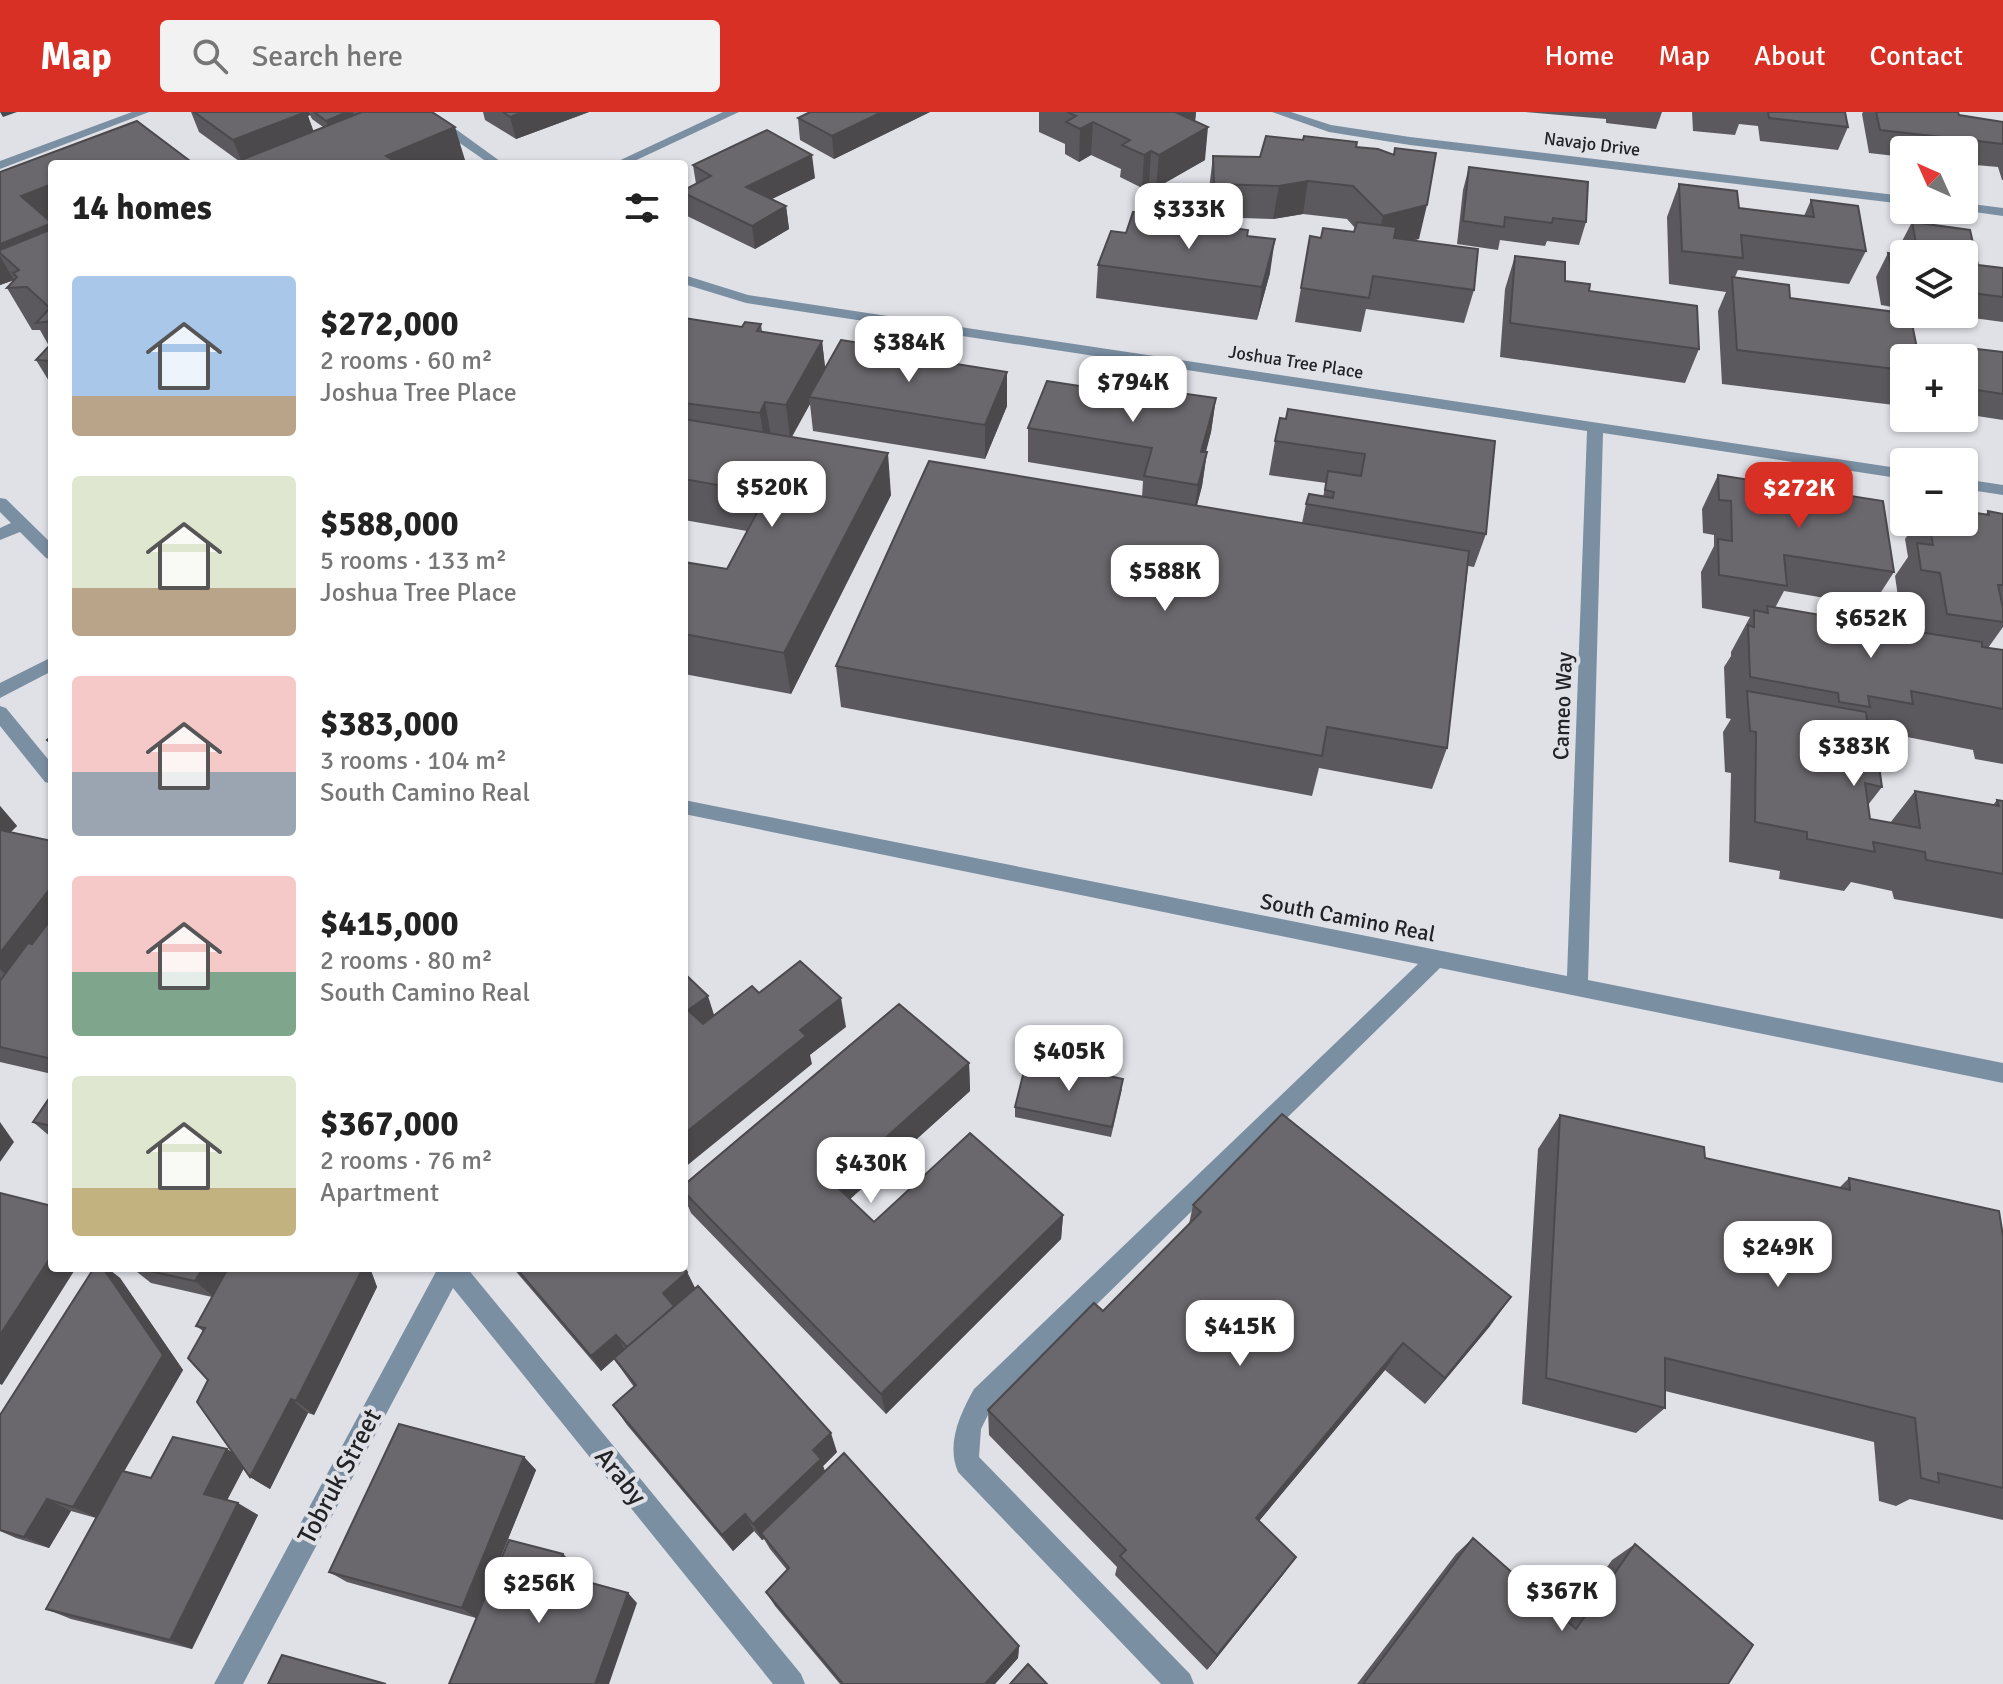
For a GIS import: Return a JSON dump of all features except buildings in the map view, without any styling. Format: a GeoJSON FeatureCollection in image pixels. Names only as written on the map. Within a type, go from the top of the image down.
{"type":"FeatureCollection","features":[{"type":"Feature","properties":{"kind":"street"},"geometry":{"type":"LineString","coordinates":[[0,165],[143,112]]}},
{"type":"Feature","properties":{"kind":"street"},"geometry":{"type":"LineString","coordinates":[[627,160],[733,112]]}},
{"type":"Feature","properties":{"kind":"street","name":"Navajo Drive"},"geometry":{"type":"LineString","coordinates":[[1278,112],[1329,128],[1410,141],[1890,198]]}},
{"type":"Feature","properties":{"kind":"street"},"geometry":{"type":"LineString","coordinates":[[442,125],[492,160]]}},
{"type":"Feature","properties":{"kind":"street"},"geometry":{"type":"LineString","coordinates":[[1978,209],[2003,212]]}},
{"type":"Feature","properties":{"kind":"street","name":"Joshua Tree Place"},"geometry":{"type":"LineString","coordinates":[[688,280],[746,299],[1890,472]]}},
{"type":"Feature","properties":{"kind":"street","name":"Cameo Way"},"geometry":{"type":"LineString","coordinates":[[1577,986],[1595,427]]}},
{"type":"Feature","properties":{"kind":"street"},"geometry":{"type":"LineString","coordinates":[[1978,486],[2003,490]]}},
{"type":"Feature","properties":{"kind":"street"},"geometry":{"type":"LineString","coordinates":[[0,503],[48,550]]}},
{"type":"Feature","properties":{"kind":"street"},"geometry":{"type":"LineString","coordinates":[[0,535],[21,525]]}},
{"type":"Feature","properties":{"kind":"street"},"geometry":{"type":"LineString","coordinates":[[0,691],[48,665]]}},
{"type":"Feature","properties":{"kind":"street"},"geometry":{"type":"LineString","coordinates":[[0,713],[48,772]]}},
{"type":"Feature","properties":{"kind":"street","name":"South Camino Real"},"geometry":{"type":"LineString","coordinates":[[688,808],[2003,1073]]}},
{"type":"Feature","properties":{"kind":"street"},"geometry":{"type":"LineString","coordinates":[[1180,1684],[967,1463],[964,1440],[969,1421],[983,1398],[1436,959]]}},
{"type":"Feature","properties":{"kind":"street","name":"Tobruk Street"},"geometry":{"type":"LineString","coordinates":[[228,1684],[450,1272]]}},
{"type":"Feature","properties":{"kind":"street","name":"Araby"},"geometry":{"type":"LineString","coordinates":[[455,1272],[791,1684]]}}]}
